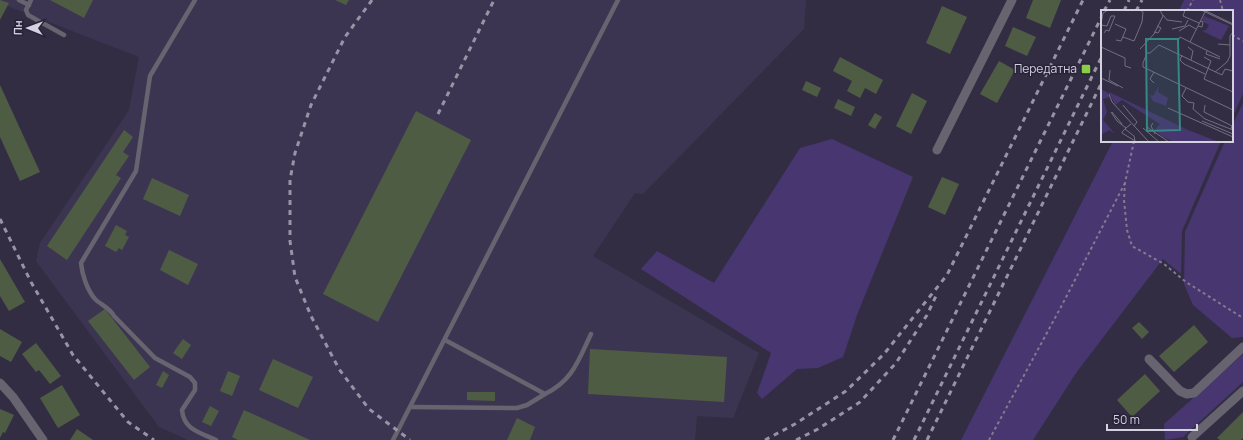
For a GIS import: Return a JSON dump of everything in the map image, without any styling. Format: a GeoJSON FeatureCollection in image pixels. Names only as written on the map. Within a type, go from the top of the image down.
{"type":"FeatureCollection","features":[{"type":"Feature","properties":{"kind":"street"},"geometry":{"type":"LineString","coordinates":[[937,150],[1012,0]]}},
{"type":"Feature","properties":{"kind":"street"},"geometry":{"type":"LineString","coordinates":[[1149,359],[1180,391],[1186,394],[1194,393],[1243,347]]}},
{"type":"Feature","properties":{"kind":"street"},"geometry":{"type":"LineString","coordinates":[[0,383],[13,397],[43,440]]}},
{"type":"Feature","properties":{"kind":"street"},"geometry":{"type":"LineString","coordinates":[[1192,437],[1243,391]]}},
{"type":"Feature","properties":{"kind":"lane"},"geometry":{"type":"LineString","coordinates":[[18,0],[29,5]]}},
{"type":"Feature","properties":{"kind":"lane"},"geometry":{"type":"LineString","coordinates":[[31,0],[26,10],[28,15],[64,35]]}},
{"type":"Feature","properties":{"kind":"lane"},"geometry":{"type":"LineString","coordinates":[[195,0],[150,76],[136,171],[81,263],[89,289],[96,299],[111,311],[114,316],[155,358],[190,378],[194,383],[195,390],[182,410],[183,420],[190,428],[216,440]]}},
{"type":"Feature","properties":{"kind":"lane"},"geometry":{"type":"LineString","coordinates":[[393,440],[618,0]]}},
{"type":"Feature","properties":{"kind":"lane"},"geometry":{"type":"LineString","coordinates":[[411,407],[517,408],[527,405],[559,387],[572,372],[591,334]]}},
{"type":"Feature","properties":{"kind":"lane"},"geometry":{"type":"LineString","coordinates":[[445,340],[545,394]]}},
{"type":"Feature","properties":{"kind":"path"},"geometry":{"type":"LineString","coordinates":[[1188,10],[1193,0]]}},
{"type":"Feature","properties":{"kind":"path"},"geometry":{"type":"LineString","coordinates":[[1220,0],[1223,10]]}},
{"type":"Feature","properties":{"kind":"path"},"geometry":{"type":"LineString","coordinates":[[1233,36],[1243,41]]}},
{"type":"Feature","properties":{"kind":"path"},"geometry":{"type":"LineString","coordinates":[[1134,142],[1125,184],[1124,200],[1127,230],[1132,246],[1164,264],[1186,282],[1243,318]]}},
{"type":"Feature","properties":{"kind":"path"},"geometry":{"type":"LineString","coordinates":[[988,440],[1062,305],[1125,184]]}},
{"type":"Feature","properties":{"kind":"shaded area"},"geometry":{"type":"Polygon","coordinates":[[[0,0],[806,0],[804,29],[643,194],[635,193],[593,256],[759,353],[733,418],[697,416],[695,440],[188,440],[159,427],[36,261],[40,243],[129,110],[139,57],[0,3],[0,0]]]}},
{"type":"Feature","properties":{"kind":"shaded area"},"geometry":{"type":"Polygon","coordinates":[[[1184,0],[1243,0],[1243,94],[1233,116],[1233,10],[1179,10],[1184,0]]]}},
{"type":"Feature","properties":{"kind":"shaded area"},"geometry":{"type":"Polygon","coordinates":[[[1243,103],[1243,337],[1232,338],[1193,305],[1184,284],[1185,232],[1225,142],[1233,142],[1233,124],[1243,103]]]}},
{"type":"Feature","properties":{"kind":"shaded area"},"geometry":{"type":"Polygon","coordinates":[[[832,139],[913,177],[857,315],[843,357],[818,368],[797,369],[762,399],[757,393],[771,353],[641,269],[657,251],[714,283],[800,148],[832,139]]]}},
{"type":"Feature","properties":{"kind":"shaded area"},"geometry":{"type":"Polygon","coordinates":[[[1112,142],[1221,142],[1182,231],[1181,274],[1163,259],[1076,373],[1033,440],[961,440],[1112,142]]]}},
{"type":"Feature","properties":{"kind":"shaded area"},"geometry":{"type":"Polygon","coordinates":[[[1243,354],[1243,382],[1183,437],[1165,440],[1164,424],[1243,354]]]}},
{"type":"Feature","properties":{"kind":"building"},"geometry":{"type":"Polygon","coordinates":[[[0,0],[9,3],[0,20],[0,0]]]}},
{"type":"Feature","properties":{"kind":"building"},"geometry":{"type":"Polygon","coordinates":[[[50,0],[93,0],[84,18],[50,0]]]}},
{"type":"Feature","properties":{"kind":"building"},"geometry":{"type":"Polygon","coordinates":[[[335,0],[349,0],[346,5],[335,0]]]}},
{"type":"Feature","properties":{"kind":"building"},"geometry":{"type":"Polygon","coordinates":[[[1033,0],[1061,0],[1050,28],[1026,18],[1033,0]]]}},
{"type":"Feature","properties":{"kind":"building"},"geometry":{"type":"Polygon","coordinates":[[[942,6],[967,17],[950,54],[926,43],[942,6]]]}},
{"type":"Feature","properties":{"kind":"building"},"geometry":{"type":"Polygon","coordinates":[[[1013,27],[1036,37],[1027,56],[1005,46],[1013,27]]]}},
{"type":"Feature","properties":{"kind":"building"},"geometry":{"type":"Polygon","coordinates":[[[840,57],[883,80],[876,94],[865,88],[860,98],[847,91],[852,81],[833,71],[840,57]]]}},
{"type":"Feature","properties":{"kind":"building"},"geometry":{"type":"Polygon","coordinates":[[[999,61],[1015,70],[997,103],[980,94],[999,61]]]}},
{"type":"Feature","properties":{"kind":"building"},"geometry":{"type":"Polygon","coordinates":[[[806,81],[821,88],[817,97],[802,90],[806,81]]]}},
{"type":"Feature","properties":{"kind":"building"},"geometry":{"type":"Polygon","coordinates":[[[0,85],[40,172],[20,181],[0,137],[0,85]]]}},
{"type":"Feature","properties":{"kind":"building"},"geometry":{"type":"Polygon","coordinates":[[[912,93],[927,101],[911,134],[896,126],[912,93]]]}},
{"type":"Feature","properties":{"kind":"building"},"geometry":{"type":"Polygon","coordinates":[[[838,99],[855,107],[851,116],[834,108],[838,99]]]}},
{"type":"Feature","properties":{"kind":"building"},"geometry":{"type":"Polygon","coordinates":[[[416,111],[471,140],[378,322],[323,294],[416,111]]]}},
{"type":"Feature","properties":{"kind":"building"},"geometry":{"type":"Polygon","coordinates":[[[875,113],[882,117],[875,129],[868,125],[875,113]]]}},
{"type":"Feature","properties":{"kind":"building"},"geometry":{"type":"Polygon","coordinates":[[[124,130],[133,137],[123,152],[129,156],[116,175],[121,178],[67,260],[47,246],[124,130]]]}},
{"type":"Feature","properties":{"kind":"building"},"geometry":{"type":"Polygon","coordinates":[[[942,177],[959,184],[945,215],[928,207],[942,177]]]}},
{"type":"Feature","properties":{"kind":"building"},"geometry":{"type":"Polygon","coordinates":[[[152,178],[189,195],[180,216],[143,199],[152,178]]]}},
{"type":"Feature","properties":{"kind":"building"},"geometry":{"type":"Polygon","coordinates":[[[116,225],[127,231],[125,235],[129,237],[122,250],[119,248],[116,252],[105,246],[116,225]]]}},
{"type":"Feature","properties":{"kind":"building"},"geometry":{"type":"Polygon","coordinates":[[[169,250],[198,264],[188,285],[160,270],[169,250]]]}},
{"type":"Feature","properties":{"kind":"building"},"geometry":{"type":"Polygon","coordinates":[[[0,259],[25,302],[9,311],[0,296],[0,259]]]}},
{"type":"Feature","properties":{"kind":"building"},"geometry":{"type":"Polygon","coordinates":[[[105,309],[150,367],[134,380],[88,321],[105,309]]]}},
{"type":"Feature","properties":{"kind":"building"},"geometry":{"type":"Polygon","coordinates":[[[1139,322],[1149,332],[1142,339],[1132,328],[1139,322]]]}},
{"type":"Feature","properties":{"kind":"building"},"geometry":{"type":"Polygon","coordinates":[[[1194,325],[1208,342],[1174,372],[1159,356],[1194,325]]]}},
{"type":"Feature","properties":{"kind":"building"},"geometry":{"type":"Polygon","coordinates":[[[0,329],[22,342],[11,362],[0,356],[0,329]]]}},
{"type":"Feature","properties":{"kind":"building"},"geometry":{"type":"Polygon","coordinates":[[[183,339],[191,345],[182,359],[173,353],[183,339]]]}},
{"type":"Feature","properties":{"kind":"building"},"geometry":{"type":"Polygon","coordinates":[[[36,343],[61,376],[50,384],[39,370],[36,372],[22,354],[36,343]]]}},
{"type":"Feature","properties":{"kind":"building"},"geometry":{"type":"Polygon","coordinates":[[[590,349],[727,357],[724,402],[588,394],[590,349]]]}},
{"type":"Feature","properties":{"kind":"building"},"geometry":{"type":"Polygon","coordinates":[[[273,359],[313,377],[298,408],[259,390],[273,359]]]}},
{"type":"Feature","properties":{"kind":"building"},"geometry":{"type":"Polygon","coordinates":[[[163,371],[169,375],[162,388],[156,385],[163,371]]]}},
{"type":"Feature","properties":{"kind":"building"},"geometry":{"type":"Polygon","coordinates":[[[228,371],[240,376],[232,396],[220,391],[228,371]]]}},
{"type":"Feature","properties":{"kind":"building"},"geometry":{"type":"Polygon","coordinates":[[[1145,374],[1160,391],[1132,417],[1117,400],[1145,374]]]}},
{"type":"Feature","properties":{"kind":"building"},"geometry":{"type":"Polygon","coordinates":[[[62,385],[80,415],[58,428],[40,398],[62,385]]]}},
{"type":"Feature","properties":{"kind":"building"},"geometry":{"type":"Polygon","coordinates":[[[467,392],[495,392],[495,401],[467,400],[467,392]]]}},
{"type":"Feature","properties":{"kind":"building"},"geometry":{"type":"Polygon","coordinates":[[[210,406],[219,411],[211,426],[202,422],[210,406]]]}},
{"type":"Feature","properties":{"kind":"building"},"geometry":{"type":"Polygon","coordinates":[[[0,409],[14,415],[5,433],[3,432],[0,438],[0,409]]]}},
{"type":"Feature","properties":{"kind":"building"},"geometry":{"type":"Polygon","coordinates":[[[244,410],[310,440],[238,440],[232,437],[244,410]]]}},
{"type":"Feature","properties":{"kind":"building"},"geometry":{"type":"Polygon","coordinates":[[[1243,412],[1243,438],[1241,440],[1220,440],[1217,438],[1243,412]]]}},
{"type":"Feature","properties":{"kind":"building"},"geometry":{"type":"Polygon","coordinates":[[[517,418],[535,427],[530,440],[507,440],[517,418]]]}},
{"type":"Feature","properties":{"kind":"building"},"geometry":{"type":"Polygon","coordinates":[[[77,429],[93,440],[70,440],[77,429]]]}},
{"type":"Feature","properties":{"kind":"railway"},"geometry":{"type":"LineString","coordinates":[[372,0],[345,37],[311,105],[295,153],[290,180],[290,241],[295,277],[311,316],[339,369],[369,409],[410,440]]}},
{"type":"Feature","properties":{"kind":"railway"},"geometry":{"type":"LineString","coordinates":[[438,114],[494,0]]}},
{"type":"Feature","properties":{"kind":"railway"},"geometry":{"type":"LineString","coordinates":[[765,440],[795,424],[846,391],[884,354],[947,275],[1083,0]]}},
{"type":"Feature","properties":{"kind":"railway"},"geometry":{"type":"LineString","coordinates":[[1105,10],[1110,0]]}},
{"type":"Feature","properties":{"kind":"railway"},"geometry":{"type":"LineString","coordinates":[[1124,10],[1129,0]]}},
{"type":"Feature","properties":{"kind":"railway"},"geometry":{"type":"LineString","coordinates":[[1137,10],[1142,0]]}},
{"type":"Feature","properties":{"kind":"railway"},"geometry":{"type":"LineString","coordinates":[[893,440],[1101,18]]}},
{"type":"Feature","properties":{"kind":"railway"},"geometry":{"type":"LineString","coordinates":[[914,440],[1101,58]]}},
{"type":"Feature","properties":{"kind":"railway"},"geometry":{"type":"LineString","coordinates":[[927,440],[1101,84]]}},
{"type":"Feature","properties":{"kind":"railway"},"geometry":{"type":"LineString","coordinates":[[0,219],[31,282],[73,355],[128,422],[154,440]]}},
{"type":"Feature","properties":{"kind":"railway"},"geometry":{"type":"LineString","coordinates":[[796,440],[818,429],[860,402],[896,363],[927,315],[936,296]]}},
{"type":"Feature","properties":{"kind":"place","name":"Передатна"},"geometry":{"type":"Point","coordinates":[1086,69]}}]}
